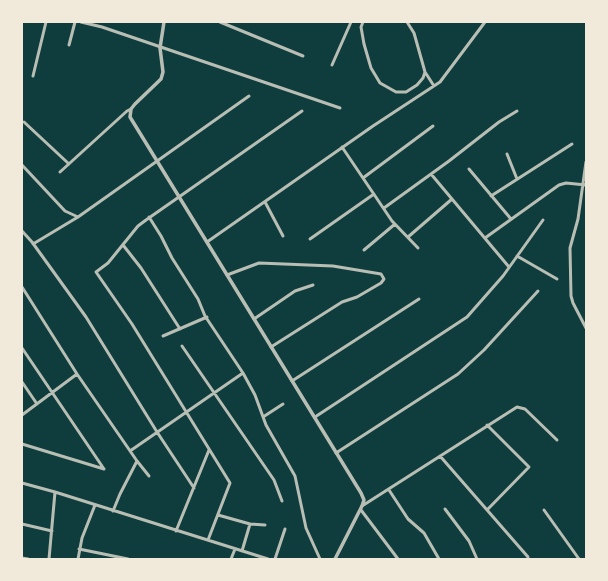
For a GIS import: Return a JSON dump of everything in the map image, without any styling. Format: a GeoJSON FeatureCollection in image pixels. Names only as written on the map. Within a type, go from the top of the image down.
{"type":"FeatureCollection","features":[{"type":"Feature","properties":{"kind":"street"},"geometry":{"type":"LineString","coordinates":[[33,76],[46,22]]}},
{"type":"Feature","properties":{"kind":"street"},"geometry":{"type":"LineString","coordinates":[[69,45],[74,22]]}},
{"type":"Feature","properties":{"kind":"street"},"geometry":{"type":"LineString","coordinates":[[81,22],[102,27],[340,108]]}},
{"type":"Feature","properties":{"kind":"street"},"geometry":{"type":"LineString","coordinates":[[60,172],[131,109],[161,79],[163,72],[160,48],[164,22]]}},
{"type":"Feature","properties":{"kind":"street"},"geometry":{"type":"LineString","coordinates":[[220,22],[303,56]]}},
{"type":"Feature","properties":{"kind":"street"},"geometry":{"type":"LineString","coordinates":[[332,65],[351,22]]}},
{"type":"Feature","properties":{"kind":"street"},"geometry":{"type":"LineString","coordinates":[[363,22],[361,27],[364,44],[371,68],[380,82],[396,92],[406,92],[417,85],[425,72]]}},
{"type":"Feature","properties":{"kind":"street"},"geometry":{"type":"LineString","coordinates":[[407,22],[414,33],[425,72],[434,86]]}},
{"type":"Feature","properties":{"kind":"street"},"geometry":{"type":"LineString","coordinates":[[207,242],[434,86],[444,78],[485,22]]}},
{"type":"Feature","properties":{"kind":"street"},"geometry":{"type":"LineString","coordinates":[[34,244],[78,216],[249,96]]}},
{"type":"Feature","properties":{"kind":"street"},"geometry":{"type":"LineString","coordinates":[[131,109],[130,117],[362,494],[364,500],[362,508],[335,559]]}},
{"type":"Feature","properties":{"kind":"street"},"geometry":{"type":"LineString","coordinates":[[208,540],[230,483],[132,324],[96,272],[108,264],[138,226],[149,217],[302,111]]}},
{"type":"Feature","properties":{"kind":"street"},"geometry":{"type":"LineString","coordinates":[[384,208],[499,122],[518,111]]}},
{"type":"Feature","properties":{"kind":"street"},"geometry":{"type":"LineString","coordinates":[[24,122],[69,164]]}},
{"type":"Feature","properties":{"kind":"street"},"geometry":{"type":"LineString","coordinates":[[363,178],[433,126]]}},
{"type":"Feature","properties":{"kind":"street"},"geometry":{"type":"LineString","coordinates":[[492,196],[572,144]]}},
{"type":"Feature","properties":{"kind":"street"},"geometry":{"type":"LineString","coordinates":[[342,148],[395,224],[418,248]]}},
{"type":"Feature","properties":{"kind":"street"},"geometry":{"type":"LineString","coordinates":[[506,154],[517,179]]}},
{"type":"Feature","properties":{"kind":"street"},"geometry":{"type":"LineString","coordinates":[[586,162],[584,185],[578,219],[570,248],[571,296],[586,328]]}},
{"type":"Feature","properties":{"kind":"street"},"geometry":{"type":"LineString","coordinates":[[22,165],[65,211],[78,216]]}},
{"type":"Feature","properties":{"kind":"street"},"geometry":{"type":"LineString","coordinates":[[470,169],[511,220]]}},
{"type":"Feature","properties":{"kind":"street"},"geometry":{"type":"LineString","coordinates":[[431,174],[509,267]]}},
{"type":"Feature","properties":{"kind":"street"},"geometry":{"type":"LineString","coordinates":[[485,238],[559,185],[566,183],[584,185]]}},
{"type":"Feature","properties":{"kind":"street"},"geometry":{"type":"LineString","coordinates":[[310,239],[374,194]]}},
{"type":"Feature","properties":{"kind":"street"},"geometry":{"type":"LineString","coordinates":[[408,237],[452,199]]}},
{"type":"Feature","properties":{"kind":"street"},"geometry":{"type":"LineString","coordinates":[[265,202],[282,236]]}},
{"type":"Feature","properties":{"kind":"street"},"geometry":{"type":"LineString","coordinates":[[149,217],[162,236],[172,258],[255,395],[266,425],[295,476],[306,528],[320,559]]}},
{"type":"Feature","properties":{"kind":"street"},"geometry":{"type":"LineString","coordinates":[[315,417],[467,317],[509,267],[543,220]]}},
{"type":"Feature","properties":{"kind":"street"},"geometry":{"type":"LineString","coordinates":[[364,250],[395,224]]}},
{"type":"Feature","properties":{"kind":"street"},"geometry":{"type":"LineString","coordinates":[[22,231],[34,244],[86,317],[157,432],[194,488]]}},
{"type":"Feature","properties":{"kind":"street"},"geometry":{"type":"LineString","coordinates":[[123,245],[153,286],[180,329]]}},
{"type":"Feature","properties":{"kind":"street"},"geometry":{"type":"LineString","coordinates":[[517,256],[557,279]]}},
{"type":"Feature","properties":{"kind":"street"},"geometry":{"type":"LineString","coordinates":[[227,275],[259,263],[333,266],[381,274],[384,279],[381,283],[357,297],[342,302],[271,347]]}},
{"type":"Feature","properties":{"kind":"street"},"geometry":{"type":"LineString","coordinates":[[254,319],[295,291],[313,285]]}},
{"type":"Feature","properties":{"kind":"street"},"geometry":{"type":"LineString","coordinates":[[22,287],[77,374],[136,460],[149,476]]}},
{"type":"Feature","properties":{"kind":"street"},"geometry":{"type":"LineString","coordinates":[[336,453],[458,374],[484,350],[538,291]]}},
{"type":"Feature","properties":{"kind":"street"},"geometry":{"type":"LineString","coordinates":[[292,381],[419,299]]}},
{"type":"Feature","properties":{"kind":"street"},"geometry":{"type":"LineString","coordinates":[[163,336],[207,317]]}},
{"type":"Feature","properties":{"kind":"street"},"geometry":{"type":"LineString","coordinates":[[182,346],[274,480],[282,501]]}},
{"type":"Feature","properties":{"kind":"street"},"geometry":{"type":"LineString","coordinates":[[22,348],[104,469],[22,444]]}},
{"type":"Feature","properties":{"kind":"street"},"geometry":{"type":"LineString","coordinates":[[130,451],[243,373]]}},
{"type":"Feature","properties":{"kind":"street"},"geometry":{"type":"LineString","coordinates":[[22,416],[77,374]]}},
{"type":"Feature","properties":{"kind":"street"},"geometry":{"type":"LineString","coordinates":[[22,382],[37,404]]}},
{"type":"Feature","properties":{"kind":"street"},"geometry":{"type":"LineString","coordinates":[[263,417],[283,404]]}},
{"type":"Feature","properties":{"kind":"street"},"geometry":{"type":"LineString","coordinates":[[362,508],[514,408],[520,407],[534,417],[557,440]]}},
{"type":"Feature","properties":{"kind":"street"},"geometry":{"type":"LineString","coordinates":[[486,510],[529,467],[487,425]]}},
{"type":"Feature","properties":{"kind":"street"},"geometry":{"type":"LineString","coordinates":[[176,531],[209,450]]}},
{"type":"Feature","properties":{"kind":"street"},"geometry":{"type":"LineString","coordinates":[[440,456],[528,557]]}},
{"type":"Feature","properties":{"kind":"street"},"geometry":{"type":"LineString","coordinates":[[113,511],[136,460]]}},
{"type":"Feature","properties":{"kind":"street"},"geometry":{"type":"LineString","coordinates":[[22,484],[55,492],[260,558],[268,559]]}},
{"type":"Feature","properties":{"kind":"street"},"geometry":{"type":"LineString","coordinates":[[389,490],[408,519],[424,533],[439,559]]}},
{"type":"Feature","properties":{"kind":"street"},"geometry":{"type":"LineString","coordinates":[[49,559],[55,492]]}},
{"type":"Feature","properties":{"kind":"street"},"geometry":{"type":"LineString","coordinates":[[78,559],[82,538],[95,506]]}},
{"type":"Feature","properties":{"kind":"street"},"geometry":{"type":"LineString","coordinates":[[362,508],[398,559]]}},
{"type":"Feature","properties":{"kind":"street"},"geometry":{"type":"LineString","coordinates":[[445,509],[469,541],[476,553],[477,559]]}},
{"type":"Feature","properties":{"kind":"street"},"geometry":{"type":"LineString","coordinates":[[544,510],[579,559]]}},
{"type":"Feature","properties":{"kind":"street"},"geometry":{"type":"LineString","coordinates":[[218,515],[250,524],[265,525]]}},
{"type":"Feature","properties":{"kind":"street"},"geometry":{"type":"LineString","coordinates":[[22,524],[52,530]]}},
{"type":"Feature","properties":{"kind":"street"},"geometry":{"type":"LineString","coordinates":[[242,551],[250,524]]}},
{"type":"Feature","properties":{"kind":"street"},"geometry":{"type":"LineString","coordinates":[[275,559],[285,529]]}},
{"type":"Feature","properties":{"kind":"street"},"geometry":{"type":"LineString","coordinates":[[79,549],[128,559]]}},
{"type":"Feature","properties":{"kind":"street"},"geometry":{"type":"LineString","coordinates":[[231,559],[235,549]]}},
{"type":"Feature","properties":{"kind":"street"},"geometry":{"type":"LineString","coordinates":[[22,558],[28,559]]}}]}
